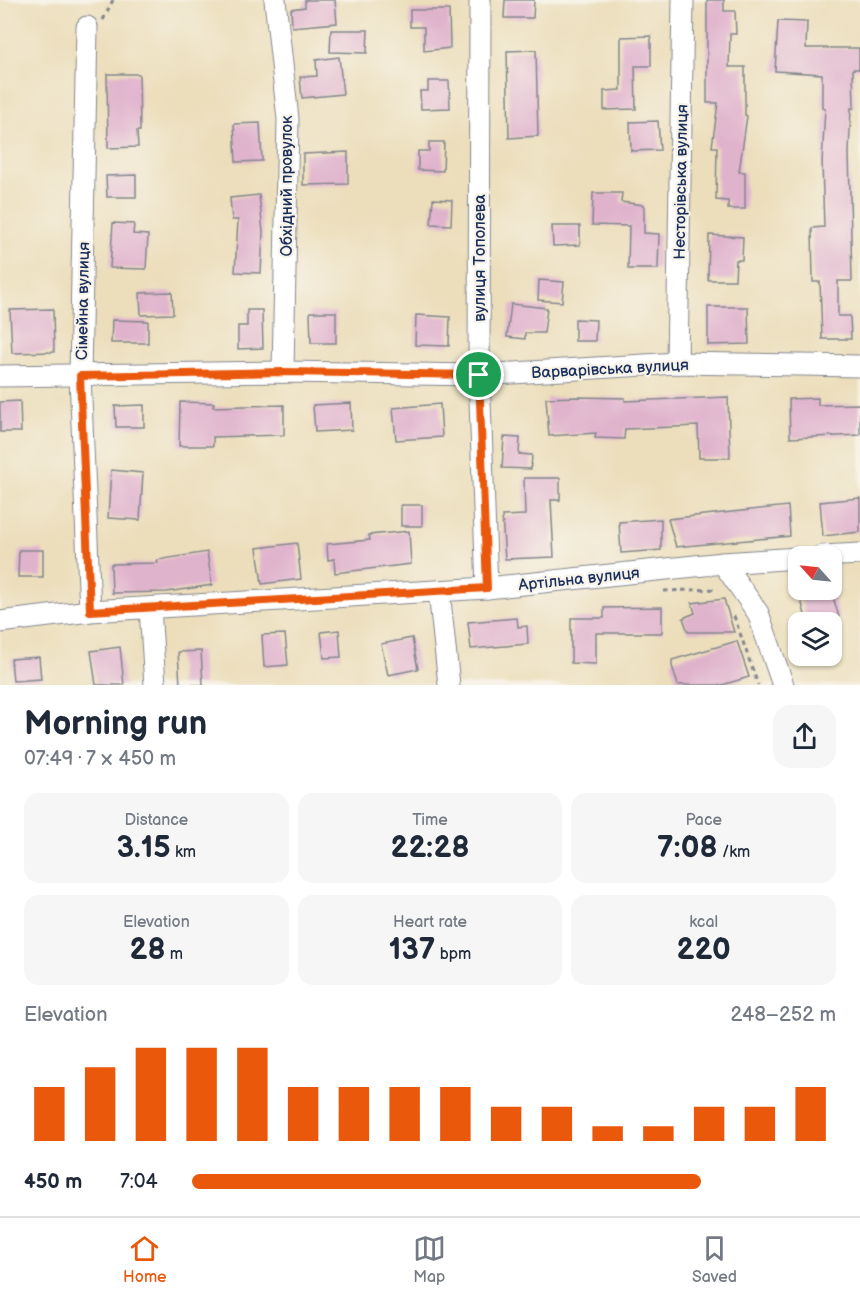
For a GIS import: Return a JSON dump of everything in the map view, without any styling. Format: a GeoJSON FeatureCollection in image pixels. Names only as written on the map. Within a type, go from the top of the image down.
{"type":"FeatureCollection","features":[{"type":"Feature","properties":{"kind":"street","name":"Обхідний провулок"},"geometry":{"type":"LineString","coordinates":[[275,0],[288,119],[283,372]]}},
{"type":"Feature","properties":{"kind":"street","name":"вулиця Тополева"},"geometry":{"type":"LineString","coordinates":[[480,0],[479,375],[487,588]]}},
{"type":"Feature","properties":{"kind":"street","name":"Несторівська вулиця"},"geometry":{"type":"LineString","coordinates":[[677,363],[683,0]]}},
{"type":"Feature","properties":{"kind":"street","name":"Сімейна вулиця"},"geometry":{"type":"LineString","coordinates":[[87,27],[80,376],[90,611]]}},
{"type":"Feature","properties":{"kind":"street","name":"Варварівська вулиця"},"geometry":{"type":"LineString","coordinates":[[0,376],[283,372],[479,375],[677,363],[860,366]]}},
{"type":"Feature","properties":{"kind":"street"},"geometry":{"type":"LineString","coordinates":[[842,555],[860,554]]}},
{"type":"Feature","properties":{"kind":"street","name":"Артільна вулиця"},"geometry":{"type":"LineString","coordinates":[[0,622],[90,611],[487,588],[723,563],[788,559]]}},
{"type":"Feature","properties":{"kind":"street"},"geometry":{"type":"LineString","coordinates":[[723,563],[758,613],[783,685]]}},
{"type":"Feature","properties":{"kind":"street"},"geometry":{"type":"LineString","coordinates":[[439,591],[449,685]]}},
{"type":"Feature","properties":{"kind":"street"},"geometry":{"type":"LineString","coordinates":[[150,608],[155,685]]}},
{"type":"Feature","properties":{"kind":"path"},"geometry":{"type":"LineString","coordinates":[[654,591],[714,588],[722,590]]}},
{"type":"Feature","properties":{"kind":"path"},"geometry":{"type":"LineString","coordinates":[[732,610],[758,685]]}},
{"type":"Feature","properties":{"kind":"building"},"geometry":{"type":"Polygon","coordinates":[[[305,0],[335,0],[337,23],[292,27],[291,9],[305,7],[305,0]]]}},
{"type":"Feature","properties":{"kind":"building"},"geometry":{"type":"Polygon","coordinates":[[[505,0],[534,0],[533,18],[504,18],[505,0]]]}},
{"type":"Feature","properties":{"kind":"building"},"geometry":{"type":"Polygon","coordinates":[[[707,0],[724,0],[724,11],[735,11],[736,34],[730,34],[729,67],[745,67],[745,115],[747,116],[739,172],[745,172],[745,209],[728,209],[728,201],[716,200],[717,147],[712,147],[718,103],[707,103],[707,0]]]}},
{"type":"Feature","properties":{"kind":"building"},"geometry":{"type":"Polygon","coordinates":[[[410,10],[449,10],[450,48],[424,51],[424,27],[410,27],[410,10]]]}},
{"type":"Feature","properties":{"kind":"building"},"geometry":{"type":"Polygon","coordinates":[[[778,21],[807,22],[806,48],[859,48],[859,69],[853,69],[854,108],[851,108],[849,152],[852,281],[838,281],[838,316],[850,316],[851,339],[822,339],[820,282],[813,282],[812,228],[824,227],[822,163],[825,108],[822,108],[822,74],[775,71],[778,21]]]}},
{"type":"Feature","properties":{"kind":"building"},"geometry":{"type":"Polygon","coordinates":[[[331,30],[368,30],[367,53],[330,52],[331,30]]]}},
{"type":"Feature","properties":{"kind":"building"},"geometry":{"type":"Polygon","coordinates":[[[651,36],[651,66],[635,66],[636,109],[604,110],[604,91],[621,90],[621,37],[651,36]]]}},
{"type":"Feature","properties":{"kind":"building"},"geometry":{"type":"Polygon","coordinates":[[[536,50],[538,136],[509,138],[507,51],[536,50]]]}},
{"type":"Feature","properties":{"kind":"building"},"geometry":{"type":"Polygon","coordinates":[[[339,57],[343,94],[302,98],[300,77],[317,76],[316,60],[339,57]]]}},
{"type":"Feature","properties":{"kind":"building"},"geometry":{"type":"Polygon","coordinates":[[[107,74],[139,74],[138,147],[108,148],[107,74]]]}},
{"type":"Feature","properties":{"kind":"building"},"geometry":{"type":"Polygon","coordinates":[[[428,81],[449,81],[450,108],[421,109],[420,91],[428,91],[428,81]]]}},
{"type":"Feature","properties":{"kind":"building"},"geometry":{"type":"Polygon","coordinates":[[[658,121],[660,150],[631,151],[630,122],[658,121]]]}},
{"type":"Feature","properties":{"kind":"building"},"geometry":{"type":"Polygon","coordinates":[[[260,123],[262,161],[236,162],[234,124],[260,123]]]}},
{"type":"Feature","properties":{"kind":"building"},"geometry":{"type":"Polygon","coordinates":[[[429,142],[444,142],[443,171],[418,170],[418,151],[429,151],[429,142]]]}},
{"type":"Feature","properties":{"kind":"building"},"geometry":{"type":"Polygon","coordinates":[[[348,152],[348,184],[303,185],[303,154],[348,152]]]}},
{"type":"Feature","properties":{"kind":"building"},"geometry":{"type":"Polygon","coordinates":[[[136,175],[136,197],[107,197],[106,176],[136,175]]]}},
{"type":"Feature","properties":{"kind":"building"},"geometry":{"type":"Polygon","coordinates":[[[593,193],[622,193],[621,202],[644,205],[644,233],[659,234],[658,269],[628,269],[629,226],[592,225],[593,193]]]}},
{"type":"Feature","properties":{"kind":"building"},"geometry":{"type":"Polygon","coordinates":[[[259,195],[263,232],[261,273],[235,272],[238,220],[232,220],[230,198],[259,195]]]}},
{"type":"Feature","properties":{"kind":"building"},"geometry":{"type":"Polygon","coordinates":[[[433,199],[452,200],[451,225],[431,224],[433,199]]]}},
{"type":"Feature","properties":{"kind":"building"},"geometry":{"type":"Polygon","coordinates":[[[113,223],[134,224],[133,234],[148,235],[146,269],[110,268],[113,223]]]}},
{"type":"Feature","properties":{"kind":"building"},"geometry":{"type":"Polygon","coordinates":[[[552,226],[580,226],[580,245],[553,246],[552,226]]]}},
{"type":"Feature","properties":{"kind":"building"},"geometry":{"type":"Polygon","coordinates":[[[709,235],[743,237],[742,260],[736,260],[735,280],[708,280],[709,235]]]}},
{"type":"Feature","properties":{"kind":"building"},"geometry":{"type":"Polygon","coordinates":[[[539,280],[564,282],[562,302],[538,300],[539,280]]]}},
{"type":"Feature","properties":{"kind":"building"},"geometry":{"type":"Polygon","coordinates":[[[172,292],[173,314],[141,315],[140,293],[172,292]]]}},
{"type":"Feature","properties":{"kind":"building"},"geometry":{"type":"Polygon","coordinates":[[[511,304],[547,308],[544,333],[525,333],[525,339],[507,337],[511,304]]]}},
{"type":"Feature","properties":{"kind":"building"},"geometry":{"type":"Polygon","coordinates":[[[708,307],[748,307],[749,344],[708,345],[708,307]]]}},
{"type":"Feature","properties":{"kind":"building"},"geometry":{"type":"Polygon","coordinates":[[[53,309],[54,352],[12,353],[10,310],[53,309]]]}},
{"type":"Feature","properties":{"kind":"building"},"geometry":{"type":"Polygon","coordinates":[[[247,310],[262,310],[263,348],[238,349],[238,326],[247,326],[247,310]]]}},
{"type":"Feature","properties":{"kind":"building"},"geometry":{"type":"Polygon","coordinates":[[[310,312],[336,312],[336,343],[311,343],[310,312]]]}},
{"type":"Feature","properties":{"kind":"building"},"geometry":{"type":"Polygon","coordinates":[[[416,315],[450,317],[449,346],[415,345],[416,315]]]}},
{"type":"Feature","properties":{"kind":"building"},"geometry":{"type":"Polygon","coordinates":[[[575,319],[596,320],[595,341],[575,341],[575,319]]]}},
{"type":"Feature","properties":{"kind":"building"},"geometry":{"type":"Polygon","coordinates":[[[112,320],[148,321],[148,343],[111,343],[112,320]]]}},
{"type":"Feature","properties":{"kind":"building"},"geometry":{"type":"Polygon","coordinates":[[[728,397],[730,458],[699,458],[698,426],[625,429],[624,439],[595,438],[596,433],[549,436],[546,398],[625,398],[625,401],[728,397]]]}},
{"type":"Feature","properties":{"kind":"building"},"geometry":{"type":"Polygon","coordinates":[[[818,398],[818,405],[860,404],[860,435],[790,438],[789,399],[818,398]]]}},
{"type":"Feature","properties":{"kind":"building"},"geometry":{"type":"Polygon","coordinates":[[[20,401],[21,432],[0,432],[0,402],[20,401]]]}},
{"type":"Feature","properties":{"kind":"building"},"geometry":{"type":"Polygon","coordinates":[[[180,402],[214,403],[213,407],[284,405],[284,435],[213,437],[213,446],[179,446],[180,402]]]}},
{"type":"Feature","properties":{"kind":"building"},"geometry":{"type":"Polygon","coordinates":[[[351,403],[352,430],[315,432],[313,405],[351,403]]]}},
{"type":"Feature","properties":{"kind":"building"},"geometry":{"type":"Polygon","coordinates":[[[440,404],[442,437],[396,440],[393,408],[440,404]]]}},
{"type":"Feature","properties":{"kind":"building"},"geometry":{"type":"Polygon","coordinates":[[[144,405],[144,427],[116,427],[115,406],[144,405]]]}},
{"type":"Feature","properties":{"kind":"building"},"geometry":{"type":"Polygon","coordinates":[[[504,437],[520,438],[519,454],[532,455],[531,469],[502,468],[504,437]]]}},
{"type":"Feature","properties":{"kind":"building"},"geometry":{"type":"Polygon","coordinates":[[[111,470],[143,473],[140,520],[108,518],[111,470]]]}},
{"type":"Feature","properties":{"kind":"building"},"geometry":{"type":"Polygon","coordinates":[[[524,478],[560,478],[560,500],[551,500],[554,557],[505,559],[502,516],[525,515],[524,478]]]}},
{"type":"Feature","properties":{"kind":"building"},"geometry":{"type":"Polygon","coordinates":[[[860,498],[860,532],[823,536],[820,502],[860,498]]]}},
{"type":"Feature","properties":{"kind":"building"},"geometry":{"type":"Polygon","coordinates":[[[401,505],[422,505],[422,526],[401,526],[401,505]]]}},
{"type":"Feature","properties":{"kind":"building"},"geometry":{"type":"Polygon","coordinates":[[[788,506],[790,536],[676,547],[668,519],[788,506]]]}},
{"type":"Feature","properties":{"kind":"building"},"geometry":{"type":"Polygon","coordinates":[[[661,519],[661,550],[621,553],[619,522],[661,519]]]}},
{"type":"Feature","properties":{"kind":"building"},"geometry":{"type":"Polygon","coordinates":[[[409,531],[411,564],[335,573],[334,559],[328,560],[327,544],[370,540],[369,535],[409,531]]]}},
{"type":"Feature","properties":{"kind":"building"},"geometry":{"type":"Polygon","coordinates":[[[297,543],[301,579],[262,584],[257,548],[297,543]]]}},
{"type":"Feature","properties":{"kind":"building"},"geometry":{"type":"Polygon","coordinates":[[[19,550],[43,550],[43,577],[18,577],[19,550]]]}},
{"type":"Feature","properties":{"kind":"building"},"geometry":{"type":"Polygon","coordinates":[[[207,552],[212,585],[167,592],[112,593],[111,564],[158,563],[157,560],[207,552]]]}},
{"type":"Feature","properties":{"kind":"building"},"geometry":{"type":"Polygon","coordinates":[[[724,599],[734,632],[688,632],[683,618],[695,613],[692,603],[724,599]]]}},
{"type":"Feature","properties":{"kind":"building"},"geometry":{"type":"Polygon","coordinates":[[[801,600],[834,600],[838,612],[804,612],[801,600]]]}},
{"type":"Feature","properties":{"kind":"building"},"geometry":{"type":"Polygon","coordinates":[[[662,607],[662,633],[596,633],[596,664],[571,663],[571,618],[604,618],[604,608],[662,607]]]}},
{"type":"Feature","properties":{"kind":"building"},"geometry":{"type":"Polygon","coordinates":[[[517,618],[518,627],[527,626],[528,644],[471,649],[468,622],[517,618]]]}},
{"type":"Feature","properties":{"kind":"building"},"geometry":{"type":"Polygon","coordinates":[[[339,630],[341,657],[324,658],[321,632],[339,630]]]}},
{"type":"Feature","properties":{"kind":"building"},"geometry":{"type":"Polygon","coordinates":[[[285,634],[288,665],[264,667],[262,635],[285,634]]]}},
{"type":"Feature","properties":{"kind":"building"},"geometry":{"type":"Polygon","coordinates":[[[412,638],[418,669],[388,675],[381,644],[412,638]]]}},
{"type":"Feature","properties":{"kind":"building"},"geometry":{"type":"Polygon","coordinates":[[[737,641],[749,677],[722,685],[678,685],[672,660],[737,641]]]}},
{"type":"Feature","properties":{"kind":"building"},"geometry":{"type":"Polygon","coordinates":[[[120,647],[124,685],[96,685],[91,651],[120,647]]]}},
{"type":"Feature","properties":{"kind":"building"},"geometry":{"type":"Polygon","coordinates":[[[201,651],[203,685],[180,685],[178,652],[201,651]]]}},
{"type":"Feature","properties":{"kind":"building"},"geometry":{"type":"Polygon","coordinates":[[[39,657],[41,679],[13,681],[11,659],[39,657]]]}},
{"type":"Feature","properties":{"kind":"route"},"geometry":{"type":"LineString","coordinates":[[283,372],[479,375],[487,588],[90,611],[80,376],[283,372]]}}]}
